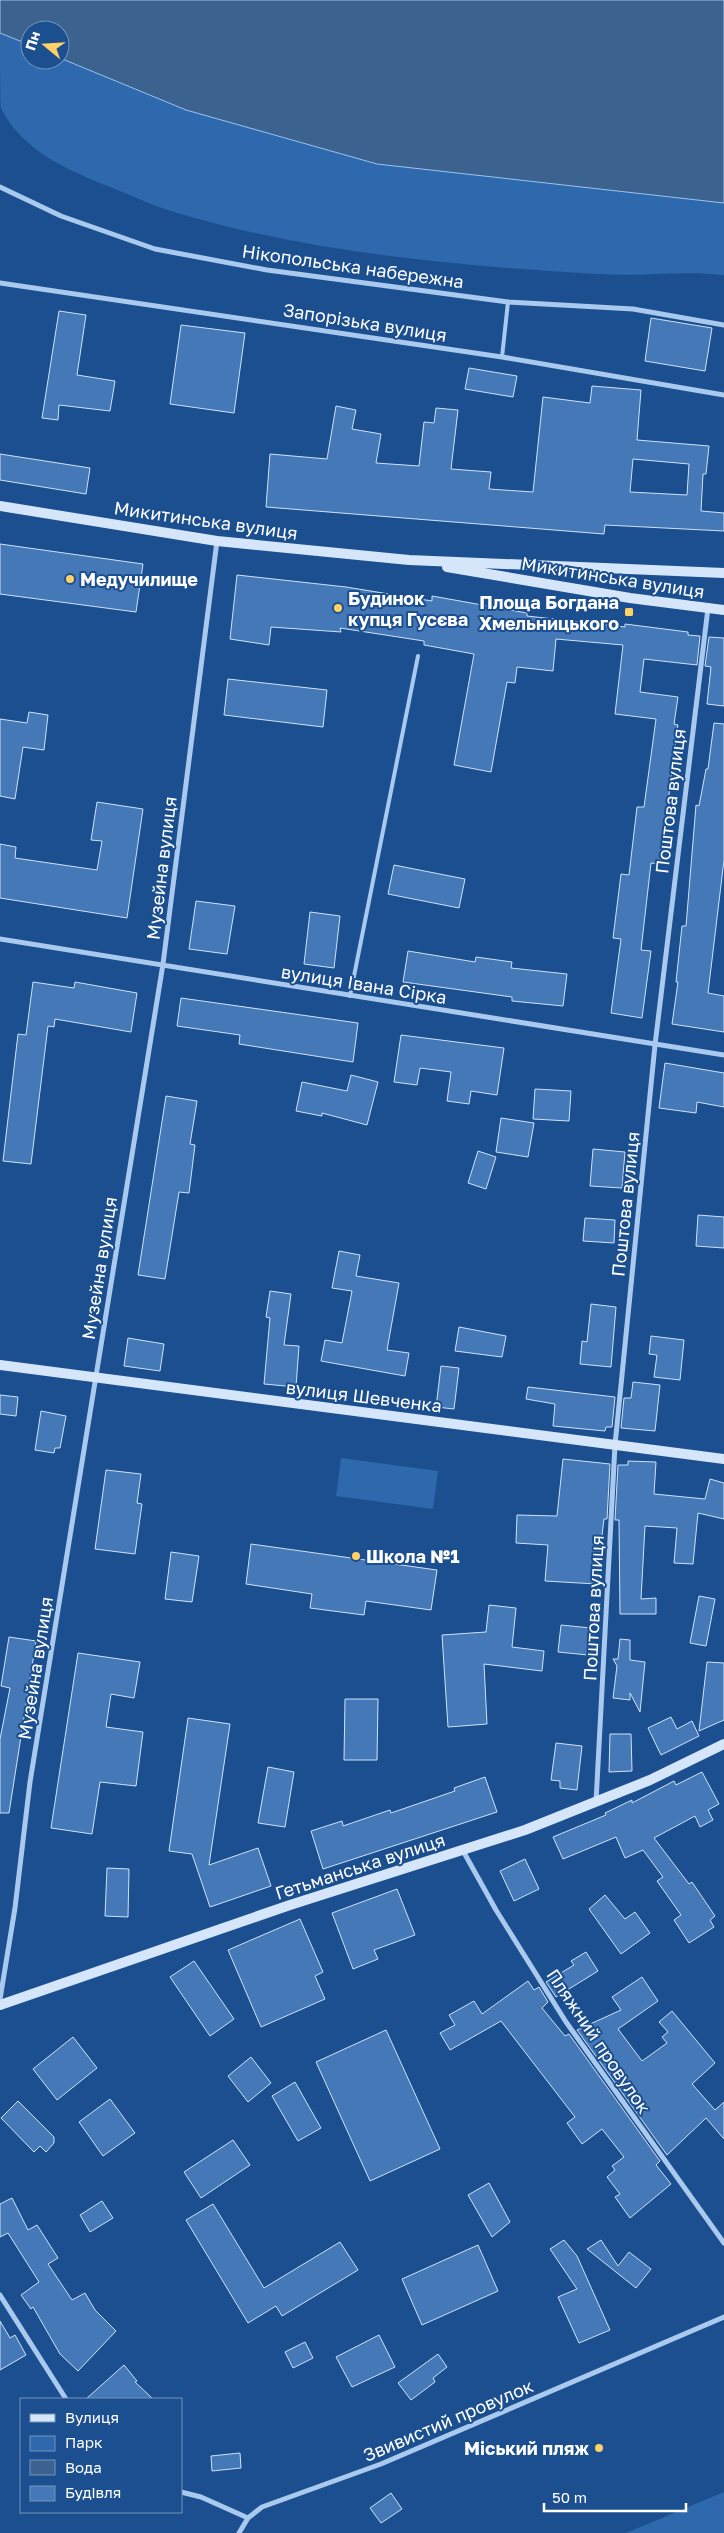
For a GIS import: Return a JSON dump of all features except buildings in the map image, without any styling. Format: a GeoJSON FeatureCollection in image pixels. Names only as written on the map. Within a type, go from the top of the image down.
{"type":"FeatureCollection","features":[{"type":"Feature","properties":{"kind":"street","name":"Нікопольська набережна"},"geometry":{"type":"LineString","coordinates":[[0,187],[61,216],[155,249],[267,270],[508,302],[633,309],[724,325]]}},
{"type":"Feature","properties":{"kind":"street","name":"Запорізька вулиця"},"geometry":{"type":"LineString","coordinates":[[0,283],[502,356],[724,395]]}},
{"type":"Feature","properties":{"kind":"street","name":"Микитинська вулиця"},"geometry":{"type":"LineString","coordinates":[[0,506],[216,541],[409,560],[724,573]]}},
{"type":"Feature","properties":{"kind":"street","name":"Музейна вулиця"},"geometry":{"type":"LineString","coordinates":[[0,1999],[15,1908],[30,1782],[163,964],[216,541]]}},
{"type":"Feature","properties":{"kind":"street","name":"Микитинська вулиця"},"geometry":{"type":"LineString","coordinates":[[409,560],[630,598],[724,610]]}},
{"type":"Feature","properties":{"kind":"street","name":"Поштова вулиця"},"geometry":{"type":"LineString","coordinates":[[596,1804],[616,1445],[655,1045],[708,608]]}},
{"type":"Feature","properties":{"kind":"street","name":"вулиця Івана Сірка"},"geometry":{"type":"LineString","coordinates":[[0,939],[724,1055]]}},
{"type":"Feature","properties":{"kind":"street","name":"вулиця Шевченка"},"geometry":{"type":"LineString","coordinates":[[0,1365],[95,1379],[724,1459]]}},
{"type":"Feature","properties":{"kind":"street","name":"Гетьманська вулиця"},"geometry":{"type":"LineString","coordinates":[[0,2006],[462,1849],[525,1830],[596,1804],[724,1744]]}},
{"type":"Feature","properties":{"kind":"street","name":"Пляжний провулок"},"geometry":{"type":"LineString","coordinates":[[462,1849],[496,1910],[566,2022],[724,2243]]}},
{"type":"Feature","properties":{"kind":"street"},"geometry":{"type":"LineString","coordinates":[[0,2295],[65,2398]]}},
{"type":"Feature","properties":{"kind":"street","name":"Звивистий провулок"},"geometry":{"type":"LineString","coordinates":[[248,2518],[262,2507],[381,2464],[724,2317]]}},
{"type":"Feature","properties":{"kind":"street"},"geometry":{"type":"LineString","coordinates":[[182,2492],[202,2497],[248,2518],[239,2533]]}},
{"type":"Feature","properties":{"kind":"lane"},"geometry":{"type":"LineString","coordinates":[[502,356],[508,302]]}},
{"type":"Feature","properties":{"kind":"lane"},"geometry":{"type":"LineString","coordinates":[[350,996],[418,656]]}},
{"type":"Feature","properties":{"kind":"green space"},"geometry":{"type":"Polygon","coordinates":[[[0,33],[20,41],[20,70],[70,70],[70,62],[186,110],[377,164],[724,203],[724,275],[693,273],[598,274],[439,262],[333,248],[228,227],[153,205],[66,168],[50,159],[22,137],[10,123],[1,108],[0,33]]]}},
{"type":"Feature","properties":{"kind":"green space"},"geometry":{"type":"Polygon","coordinates":[[[341,1458],[438,1471],[433,1509],[336,1496],[341,1458]]]}},
{"type":"Feature","properties":{"kind":"green space"},"geometry":{"type":"Polygon","coordinates":[[[724,2492],[724,2533],[626,2533],[724,2492]]]}},
{"type":"Feature","properties":{"kind":"water"},"geometry":{"type":"Polygon","coordinates":[[[0,0],[724,0],[724,203],[377,164],[186,110],[70,62],[70,20],[20,20],[20,41],[0,33],[0,0]]]}},
{"type":"Feature","properties":{"kind":"place","name":"Медучилище"},"geometry":{"type":"Point","coordinates":[70,579]}},
{"type":"Feature","properties":{"kind":"place","name":"Будинок купця Гусєва"},"geometry":{"type":"Point","coordinates":[338,608]}},
{"type":"Feature","properties":{"kind":"place","name":"Площа Богдана Хмельницького"},"geometry":{"type":"Point","coordinates":[629,612]}},
{"type":"Feature","properties":{"kind":"place","name":"Школа №1"},"geometry":{"type":"Point","coordinates":[356,1556]}},
{"type":"Feature","properties":{"kind":"place","name":"Міський пляж"},"geometry":{"type":"Point","coordinates":[599,2448]}}]}
